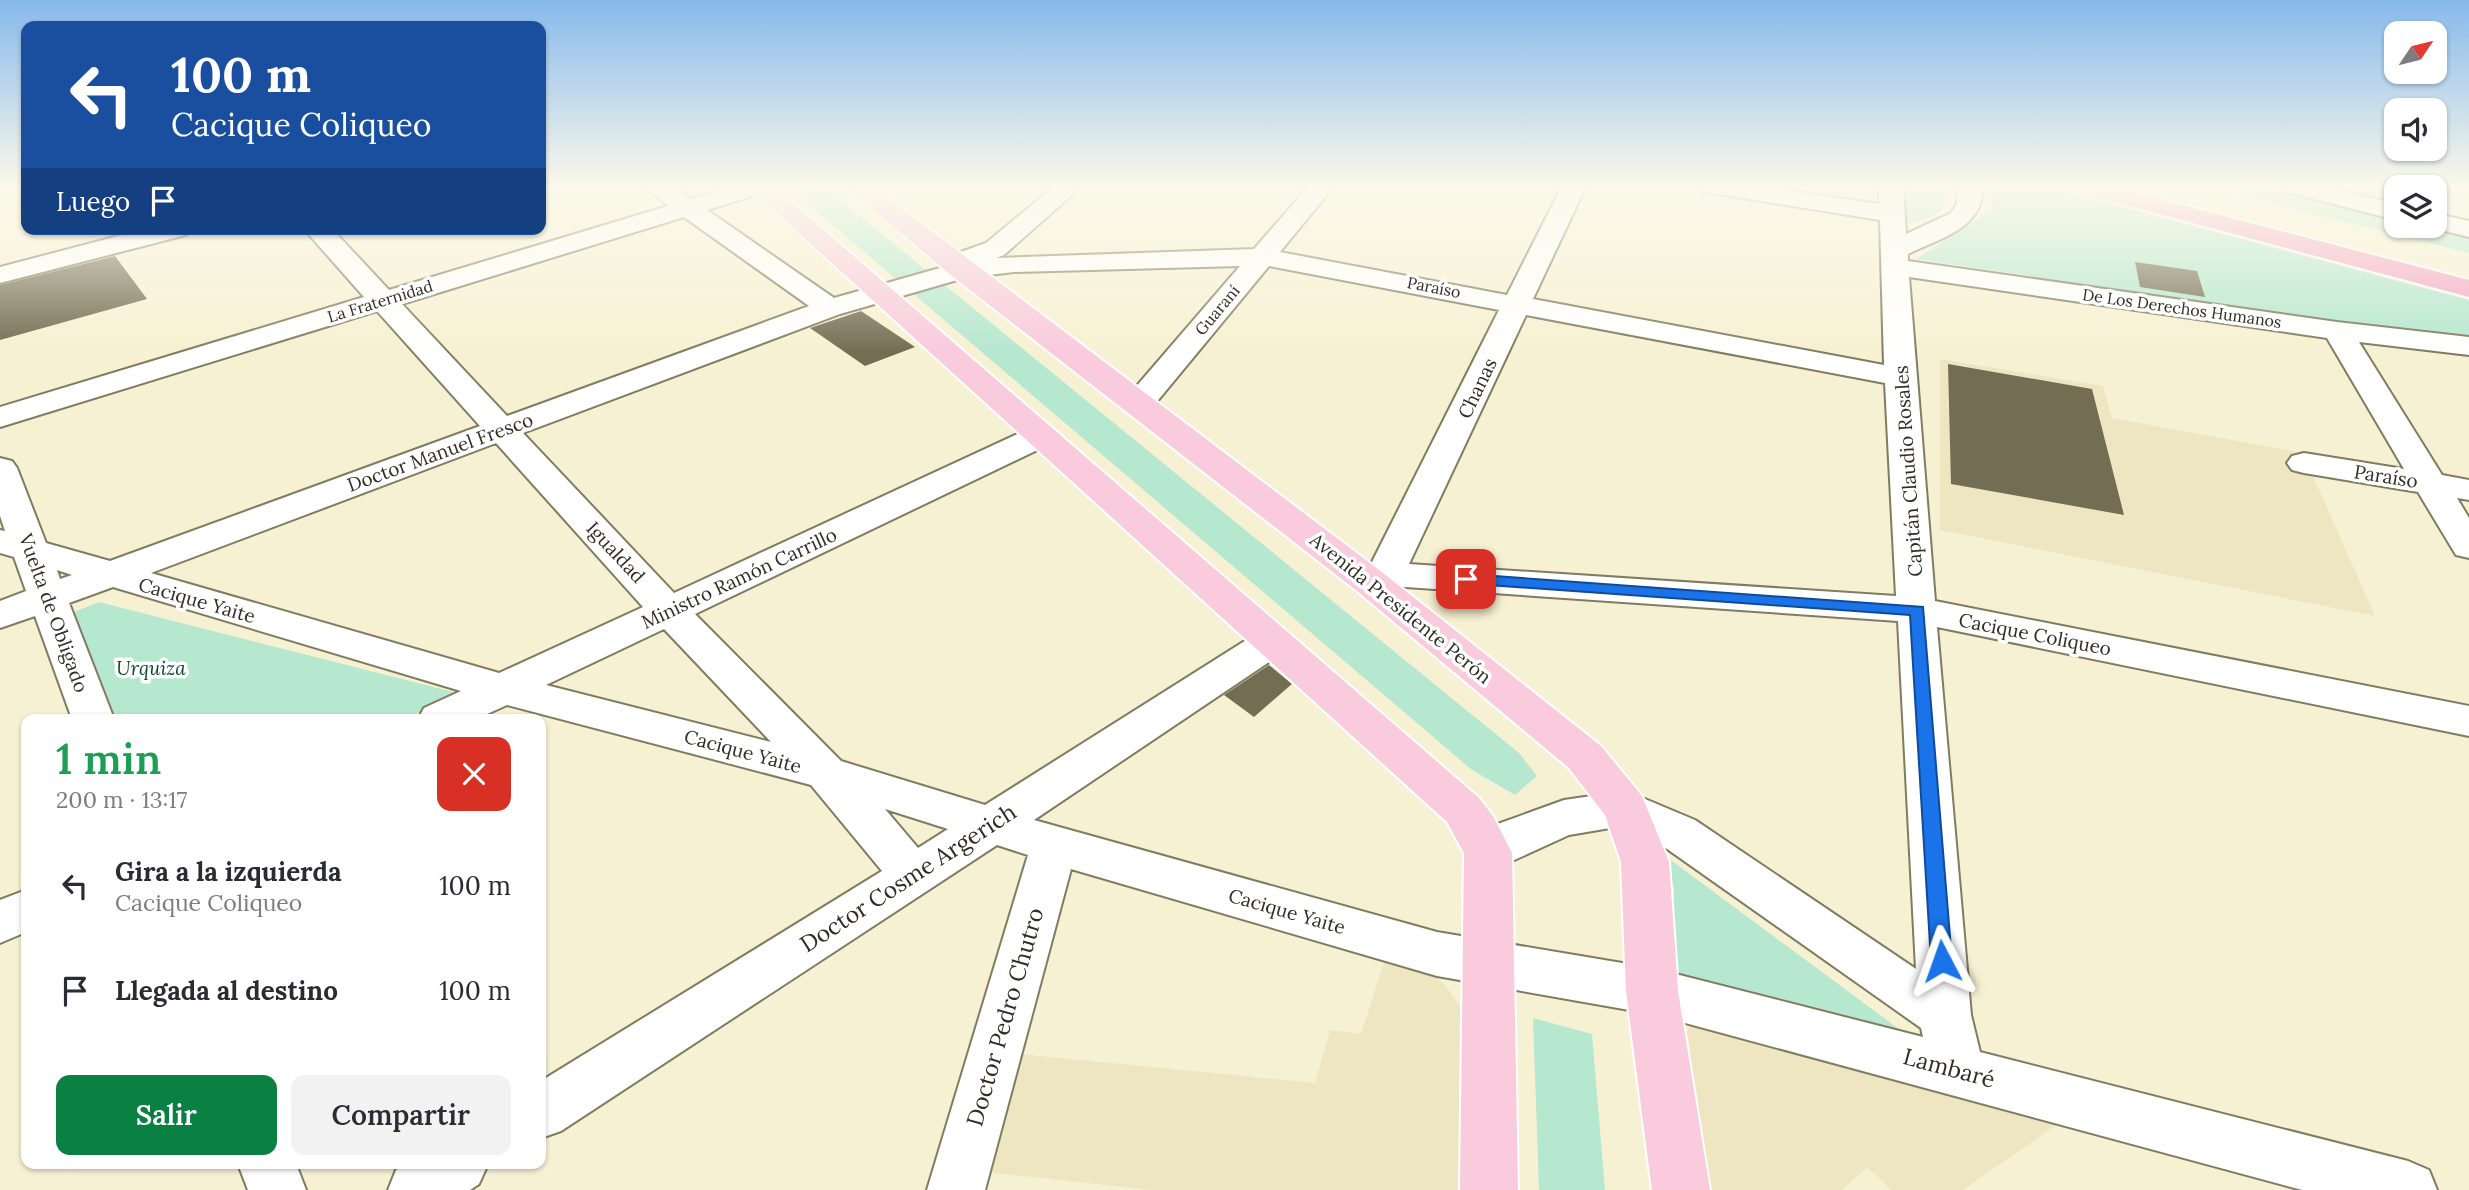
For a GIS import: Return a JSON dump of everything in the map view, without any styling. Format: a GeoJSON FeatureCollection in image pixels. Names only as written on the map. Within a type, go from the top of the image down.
{"type":"FeatureCollection","features":[{"type":"Feature","properties":{"kind":"highway"},"geometry":{"type":"LineString","coordinates":[[2291,242],[2469,289]]}},
{"type":"Feature","properties":{"kind":"highway"},"geometry":{"type":"LineString","coordinates":[[2378,242],[2469,265]]}},
{"type":"Feature","properties":{"kind":"main road"},"geometry":{"type":"LineString","coordinates":[[823,242],[1463,810],[1477,829],[1488,853],[1486,964],[1489,1190]]}},
{"type":"Feature","properties":{"kind":"main road","name":"Avenida Presidente Perón"},"geometry":{"type":"LineString","coordinates":[[927,242],[1139,403],[1378,578],[1585,757],[1626,808],[1645,862],[1652,991],[1681,1190]]}},
{"type":"Feature","properties":{"kind":"street"},"geometry":{"type":"LineString","coordinates":[[0,275],[129,242]]}},
{"type":"Feature","properties":{"kind":"street","name":"Igualdad"},"geometry":{"type":"LineString","coordinates":[[329,242],[669,611],[825,773],[884,838],[913,876]]}},
{"type":"Feature","properties":{"kind":"street","name":"La Fraternidad"},"geometry":{"type":"LineString","coordinates":[[0,417],[574,242]]}},
{"type":"Feature","properties":{"kind":"street"},"geometry":{"type":"LineString","coordinates":[[736,242],[830,308]]}},
{"type":"Feature","properties":{"kind":"street"},"geometry":{"type":"LineString","coordinates":[[1005,256],[1018,242]]}},
{"type":"Feature","properties":{"kind":"street","name":"Guaraní"},"geometry":{"type":"LineString","coordinates":[[1139,403],[1275,242]]}},
{"type":"Feature","properties":{"kind":"street","name":"Chanas"},"geometry":{"type":"LineString","coordinates":[[1378,578],[1547,242]]}},
{"type":"Feature","properties":{"kind":"street","name":"Capitán Claudio Rosales"},"geometry":{"type":"LineString","coordinates":[[1895,242],[1900,377],[1945,1015],[1956,1069]]}},
{"type":"Feature","properties":{"kind":"street"},"geometry":{"type":"LineString","coordinates":[[1896,258],[1922,242]]}},
{"type":"Feature","properties":{"kind":"street","name":"Paraíso"},"geometry":{"type":"LineString","coordinates":[[881,293],[956,265],[1005,256],[1262,257],[1518,303],[1900,377]]}},
{"type":"Feature","properties":{"kind":"street","name":"De Los Derechos Humanos"},"geometry":{"type":"LineString","coordinates":[[1896,258],[2337,331],[2469,346]]}},
{"type":"Feature","properties":{"kind":"street","name":"Doctor Manuel Fresco"},"geometry":{"type":"LineString","coordinates":[[0,615],[830,308],[881,293]]}},
{"type":"Feature","properties":{"kind":"street"},"geometry":{"type":"LineString","coordinates":[[2337,331],[2469,547]]}},
{"type":"Feature","properties":{"kind":"street","name":"Ministro Ramón Carrillo"},"geometry":{"type":"LineString","coordinates":[[450,714],[1040,436]]}},
{"type":"Feature","properties":{"kind":"street","name":"Paraíso"},"geometry":{"type":"LineString","coordinates":[[2304,463],[2469,490]]}},
{"type":"Feature","properties":{"kind":"street","name":"Vuelta de Obligado"},"geometry":{"type":"LineString","coordinates":[[0,468],[16,546],[47,598],[91,714]]}},
{"type":"Feature","properties":{"kind":"street","name":"Cacique Yaite"},"geometry":{"type":"LineString","coordinates":[[16,546],[503,689],[825,773],[1054,845],[1437,954],[1486,964]]}},
{"type":"Feature","properties":{"kind":"street","name":"Cacique Coliqueo"},"geometry":{"type":"LineString","coordinates":[[1378,578],[1918,610],[2469,721]]}},
{"type":"Feature","properties":{"kind":"street","name":"Doctor Cosme Argerich"},"geometry":{"type":"LineString","coordinates":[[546,1109],[913,876],[1273,640]]}},
{"type":"Feature","properties":{"kind":"street"},"geometry":{"type":"LineString","coordinates":[[1488,853],[1512,838],[1564,818],[1626,808],[1679,833],[1945,1015]]}},
{"type":"Feature","properties":{"kind":"street","name":"Doctor Pedro Chutro"},"geometry":{"type":"LineString","coordinates":[[956,1190],[1054,845]]}},
{"type":"Feature","properties":{"kind":"street"},"geometry":{"type":"LineString","coordinates":[[0,922],[21,912]]}},
{"type":"Feature","properties":{"kind":"street","name":"Lambaré"},"geometry":{"type":"LineString","coordinates":[[1486,964],[1652,991],[2408,1190]]}},
{"type":"Feature","properties":{"kind":"street"},"geometry":{"type":"LineString","coordinates":[[269,1169],[277,1190]]}},
{"type":"Feature","properties":{"kind":"street"},"geometry":{"type":"LineString","coordinates":[[417,1190],[450,1169]]}},
{"type":"Feature","properties":{"kind":"shaded area"},"geometry":{"type":"Polygon","coordinates":[[[1940,359],[2103,386],[2112,418],[2297,452],[2313,476],[2375,616],[1940,530],[1940,359]]]}},
{"type":"Feature","properties":{"kind":"shaded area"},"geometry":{"type":"Polygon","coordinates":[[[1385,959],[1432,975],[1446,986],[1463,1011],[1458,1190],[1151,1190],[985,1172],[1019,1054],[1315,1083],[1330,1030],[1361,1034],[1385,959]]]}},
{"type":"Feature","properties":{"kind":"shaded area"},"geometry":{"type":"Polygon","coordinates":[[[1692,1020],[2062,1121],[1963,1190],[1891,1190],[1867,1167],[1842,1190],[1711,1190],[1687,1032],[1692,1020]]]}},
{"type":"Feature","properties":{"kind":"green space"},"geometry":{"type":"Polygon","coordinates":[[[852,242],[891,242],[1519,753],[1537,776],[1515,795],[1472,770],[852,242]]]}},
{"type":"Feature","properties":{"kind":"green space"},"geometry":{"type":"Polygon","coordinates":[[[1943,242],[2251,242],[2469,300],[2469,337],[2356,324],[1916,259],[1943,242]]]}},
{"type":"Feature","properties":{"kind":"green space"},"geometry":{"type":"Polygon","coordinates":[[[2423,242],[2469,242],[2469,253],[2423,242]]]}},
{"type":"Feature","properties":{"kind":"green space","name":"Urquiza"},"geometry":{"type":"Polygon","coordinates":[[[99,602],[461,694],[415,714],[114,714],[74,612],[99,602]]]}},
{"type":"Feature","properties":{"kind":"green space"},"geometry":{"type":"Polygon","coordinates":[[[1668,858],[1903,1032],[1666,972],[1674,891],[1668,858]]]}},
{"type":"Feature","properties":{"kind":"green space"},"geometry":{"type":"Polygon","coordinates":[[[1533,1018],[1592,1034],[1605,1190],[1539,1190],[1533,1018]]]}},
{"type":"Feature","properties":{"kind":"building"},"geometry":{"type":"Polygon","coordinates":[[[115,256],[147,299],[0,340],[0,285],[115,256]]]}},
{"type":"Feature","properties":{"kind":"building"},"geometry":{"type":"Polygon","coordinates":[[[2135,262],[2197,271],[2205,297],[2140,287],[2135,262]]]}},
{"type":"Feature","properties":{"kind":"building"},"geometry":{"type":"Polygon","coordinates":[[[861,311],[915,347],[865,366],[810,328],[861,311]]]}},
{"type":"Feature","properties":{"kind":"building"},"geometry":{"type":"Polygon","coordinates":[[[1948,364],[2092,389],[2124,515],[1951,484],[1948,364]]]}},
{"type":"Feature","properties":{"kind":"building"},"geometry":{"type":"Polygon","coordinates":[[[1269,665],[1292,684],[1254,717],[1224,695],[1269,665]]]}},
{"type":"Feature","properties":{"kind":"route"},"geometry":{"type":"LineString","coordinates":[[1466,579],[1918,610],[1942,961]]}}]}
